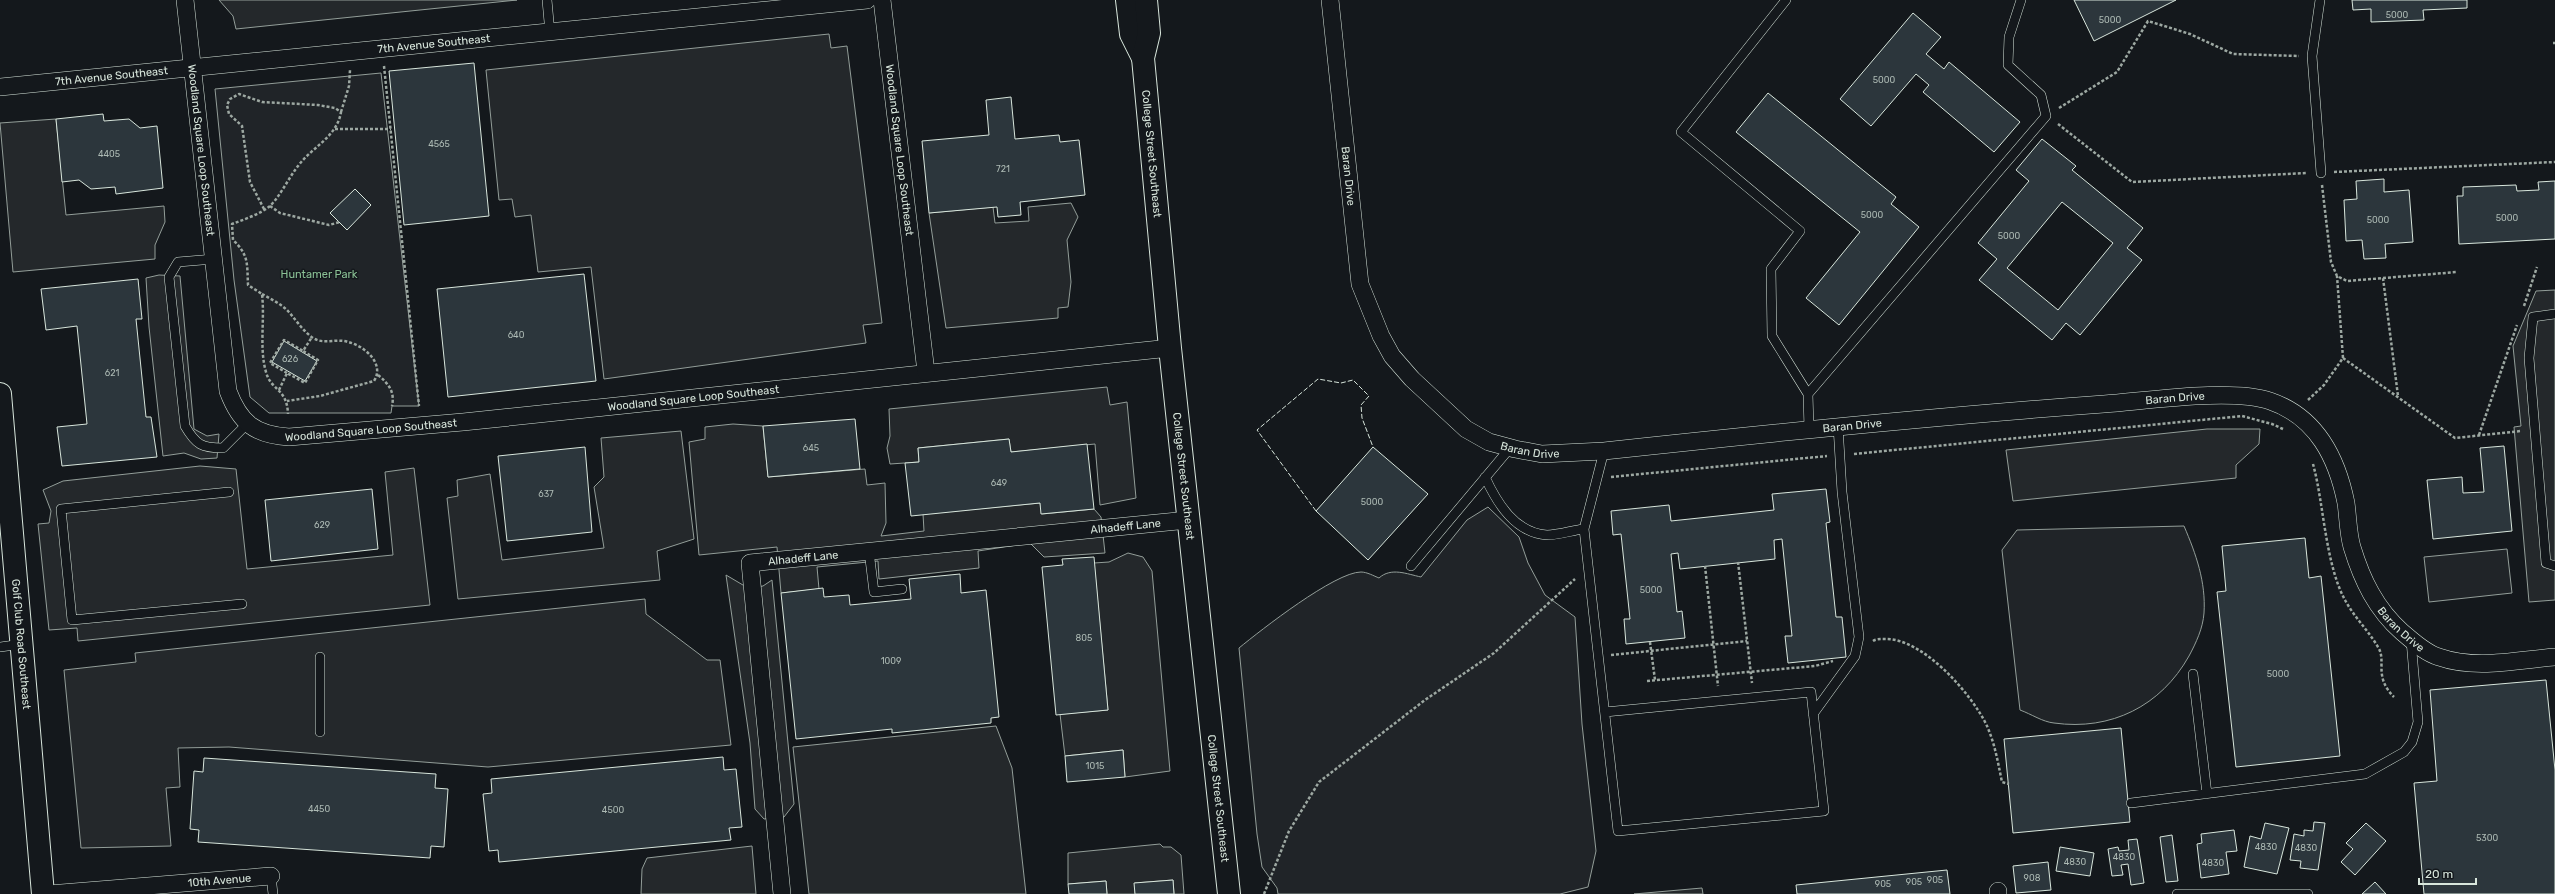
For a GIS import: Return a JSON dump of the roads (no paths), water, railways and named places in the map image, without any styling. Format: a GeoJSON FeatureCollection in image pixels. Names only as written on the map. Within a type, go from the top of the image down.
{"type":"FeatureCollection","features":[{"type":"Feature","properties":{"kind":"main road","name":"College Street Southeast"},"geometry":{"type":"LineString","coordinates":[[1127,0],[1131,34],[1143,58]]}},
{"type":"Feature","properties":{"kind":"main road","name":"College Street Southeast"},"geometry":{"type":"LineString","coordinates":[[1146,0],[1149,33],[1143,58],[1170,348],[1188,520],[1210,704],[1229,894]]}},
{"type":"Feature","properties":{"kind":"main road","name":"Golf Club Road Southeast"},"geometry":{"type":"LineString","coordinates":[[0,394],[43,894]]}},
{"type":"Feature","properties":{"kind":"street","name":"Woodland Square Loop Southeast"},"geometry":{"type":"LineString","coordinates":[[185,0],[191,68],[228,391],[234,406],[247,424],[273,436],[289,437],[463,422],[926,372],[1170,348]]}},
{"type":"Feature","properties":{"kind":"street","name":"7th Avenue Southeast"},"geometry":{"type":"LineString","coordinates":[[0,87],[351,50],[550,33],[867,0]]}},
{"type":"Feature","properties":{"kind":"street","name":"Woodland Square Loop Southeast"},"geometry":{"type":"LineString","coordinates":[[882,0],[926,372]]}},
{"type":"Feature","properties":{"kind":"street","name":"Baran Drive"},"geometry":{"type":"LineString","coordinates":[[1330,0],[1360,284],[1380,336],[1392,356],[1412,379],[1466,429],[1489,442],[1510,448],[1542,454],[1604,451],[1838,426],[2227,396],[2269,401],[2295,413],[2322,436],[2339,473],[2351,545],[2370,593],[2388,619],[2411,640],[2436,657],[2473,663],[2555,657]]}},
{"type":"Feature","properties":{"kind":"street","name":"Alhadeff Lane"},"geometry":{"type":"LineString","coordinates":[[782,894],[750,563],[1188,520]]}},
{"type":"Feature","properties":{"kind":"street","name":"10th Avenue"},"geometry":{"type":"LineString","coordinates":[[49,894],[271,876]]}},
{"type":"Feature","properties":{"kind":"lane"},"geometry":{"type":"LineString","coordinates":[[547,0],[550,33]]}},
{"type":"Feature","properties":{"kind":"lane"},"geometry":{"type":"LineString","coordinates":[[1786,0],[1681,132],[1800,231],[1771,269],[1772,336],[1808,394],[1810,429]]}},
{"type":"Feature","properties":{"kind":"lane"},"geometry":{"type":"LineString","coordinates":[[1808,394],[2046,116],[2041,95],[2008,65],[2009,37],[2021,0]]}},
{"type":"Feature","properties":{"kind":"lane"},"geometry":{"type":"LineString","coordinates":[[2320,0],[2312,56],[2321,173]]}},
{"type":"Feature","properties":{"kind":"lane"},"geometry":{"type":"LineString","coordinates":[[214,259],[178,262],[169,277],[185,426],[193,441],[208,448],[224,448],[247,424]]}},
{"type":"Feature","properties":{"kind":"lane"},"geometry":{"type":"LineString","coordinates":[[2555,314],[2533,317],[2529,358],[2546,563],[2555,566]]}},
{"type":"Feature","properties":{"kind":"lane"},"geometry":{"type":"LineString","coordinates":[[1813,714],[1855,656],[1858,636],[1842,492],[1838,426]]}},
{"type":"Feature","properties":{"kind":"lane"},"geometry":{"type":"LineString","coordinates":[[1411,566],[1510,448]]}},
{"type":"Feature","properties":{"kind":"lane"},"geometry":{"type":"LineString","coordinates":[[1604,451],[1584,529],[1618,831],[1824,811],[1811,692],[1605,712]]}},
{"type":"Feature","properties":{"kind":"lane"},"geometry":{"type":"LineString","coordinates":[[1486,477],[1496,501],[1520,526],[1547,535],[1584,529]]}},
{"type":"Feature","properties":{"kind":"lane"},"geometry":{"type":"LineString","coordinates":[[229,492],[61,509],[72,620],[242,604]]}},
{"type":"Feature","properties":{"kind":"lane"},"geometry":{"type":"LineString","coordinates":[[870,551],[874,592],[902,589]]}},
{"type":"Feature","properties":{"kind":"lane"},"geometry":{"type":"LineString","coordinates":[[2131,803],[2365,774],[2404,752],[2412,742],[2418,722],[2411,640]]}},
{"type":"Feature","properties":{"kind":"lane"},"geometry":{"type":"LineString","coordinates":[[0,647],[22,644]]}},
{"type":"Feature","properties":{"kind":"lane"},"geometry":{"type":"LineString","coordinates":[[320,657],[320,732]]}},
{"type":"Feature","properties":{"kind":"lane"},"geometry":{"type":"LineString","coordinates":[[2193,674],[2207,794]]}},
{"type":"Feature","properties":{"kind":"lane"},"geometry":{"type":"LineString","coordinates":[[271,876],[273,894]]}},
{"type":"Feature","properties":{"kind":"lane"},"geometry":{"type":"LineString","coordinates":[[2177,894],[2308,894]]}},
{"type":"Feature","properties":{"kind":"park label","name":"Huntamer Park"},"geometry":{"type":"Point","coordinates":[319,274]}}]}
